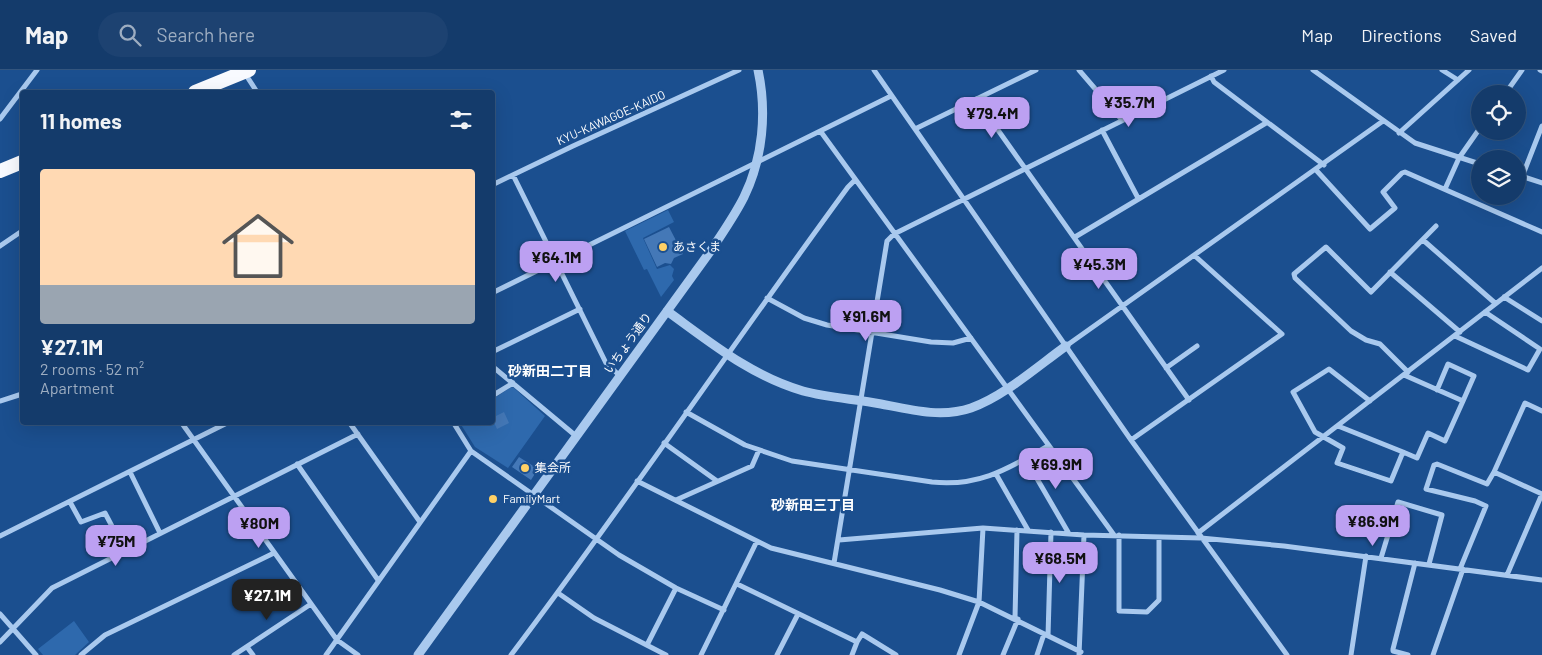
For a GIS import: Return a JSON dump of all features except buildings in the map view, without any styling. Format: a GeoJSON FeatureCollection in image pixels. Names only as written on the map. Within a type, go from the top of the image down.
{"type":"FeatureCollection","features":[{"type":"Feature","properties":{"kind":"highway"},"geometry":{"type":"LineString","coordinates":[[200,90],[245,71]]}},
{"type":"Feature","properties":{"kind":"highway"},"geometry":{"type":"LineString","coordinates":[[0,171],[20,163]]}},
{"type":"Feature","properties":{"kind":"street"},"geometry":{"type":"LineString","coordinates":[[22,90],[37,70]]}},
{"type":"Feature","properties":{"kind":"street","name":"KYU-KAWAGOE-KAIDO"},"geometry":{"type":"LineString","coordinates":[[495,184],[739,70]]}},
{"type":"Feature","properties":{"kind":"street","name":"いちょう通り"},"geometry":{"type":"LineString","coordinates":[[418,655],[712,249],[744,198],[757,163],[762,112],[758,70]]}},
{"type":"Feature","properties":{"kind":"street"},"geometry":{"type":"LineString","coordinates":[[874,70],[1131,440],[1287,655]]}},
{"type":"Feature","properties":{"kind":"street"},"geometry":{"type":"LineString","coordinates":[[915,129],[1036,70]]}},
{"type":"Feature","properties":{"kind":"street"},"geometry":{"type":"LineString","coordinates":[[1079,70],[1122,120]]}},
{"type":"Feature","properties":{"kind":"street"},"geometry":{"type":"LineString","coordinates":[[834,563],[887,241],[894,234],[1224,70]]}},
{"type":"Feature","properties":{"kind":"street"},"geometry":{"type":"LineString","coordinates":[[1313,70],[1398,133],[1415,143],[1471,161]]}},
{"type":"Feature","properties":{"kind":"street"},"geometry":{"type":"LineString","coordinates":[[1442,70],[1458,80]]}},
{"type":"Feature","properties":{"kind":"street"},"geometry":{"type":"LineString","coordinates":[[1398,133],[1469,70]]}},
{"type":"Feature","properties":{"kind":"street"},"geometry":{"type":"LineString","coordinates":[[1511,85],[1522,70]]}},
{"type":"Feature","properties":{"kind":"street"},"geometry":{"type":"LineString","coordinates":[[245,71],[256,90]]}},
{"type":"Feature","properties":{"kind":"street"},"geometry":{"type":"LineString","coordinates":[[1211,76],[1214,82],[1266,123],[1324,165]]}},
{"type":"Feature","properties":{"kind":"street"},"geometry":{"type":"LineString","coordinates":[[0,119],[20,93]]}},
{"type":"Feature","properties":{"kind":"street"},"geometry":{"type":"LineString","coordinates":[[495,292],[891,96]]}},
{"type":"Feature","properties":{"kind":"street"},"geometry":{"type":"LineString","coordinates":[[976,99],[1189,400]]}},
{"type":"Feature","properties":{"kind":"street"},"geometry":{"type":"LineString","coordinates":[[667,311],[728,356],[756,373],[779,383],[814,394],[861,400],[913,410],[943,413],[958,412],[978,405],[1008,387],[1324,165],[1383,121]]}},
{"type":"Feature","properties":{"kind":"street"},"geometry":{"type":"LineString","coordinates":[[1075,237],[1266,123]]}},
{"type":"Feature","properties":{"kind":"street"},"geometry":{"type":"LineString","coordinates":[[1526,162],[1542,126]]}},
{"type":"Feature","properties":{"kind":"street"},"geometry":{"type":"LineString","coordinates":[[1102,130],[1138,198]]}},
{"type":"Feature","properties":{"kind":"street"},"geometry":{"type":"LineString","coordinates":[[821,132],[1008,387],[1048,446],[1116,535],[1119,611],[1148,612],[1159,600],[1159,537]]}},
{"type":"Feature","properties":{"kind":"street"},"geometry":{"type":"LineString","coordinates":[[1445,189],[1459,158],[1472,140]]}},
{"type":"Feature","properties":{"kind":"street"},"geometry":{"type":"LineString","coordinates":[[1316,170],[1370,230],[1395,208],[1382,192],[1402,173],[1445,189],[1542,232]]}},
{"type":"Feature","properties":{"kind":"street"},"geometry":{"type":"LineString","coordinates":[[514,175],[606,364],[619,375]]}},
{"type":"Feature","properties":{"kind":"street"},"geometry":{"type":"LineString","coordinates":[[1526,178],[1542,183]]}},
{"type":"Feature","properties":{"kind":"street"},"geometry":{"type":"LineString","coordinates":[[512,655],[728,356],[767,298],[848,187],[856,180]]}},
{"type":"Feature","properties":{"kind":"street"},"geometry":{"type":"LineString","coordinates":[[1436,226],[1372,292],[1326,247],[1294,274],[1295,278],[1351,331],[1366,340],[1380,344],[1406,374],[1463,401]]}},
{"type":"Feature","properties":{"kind":"street"},"geometry":{"type":"LineString","coordinates":[[0,246],[20,232]]}},
{"type":"Feature","properties":{"kind":"street"},"geometry":{"type":"LineString","coordinates":[[1423,240],[1495,303]]}},
{"type":"Feature","properties":{"kind":"street"},"geometry":{"type":"LineString","coordinates":[[1131,440],[1282,334],[1195,256]]}},
{"type":"Feature","properties":{"kind":"street"},"geometry":{"type":"LineString","coordinates":[[1199,536],[1323,437],[1542,268]]}},
{"type":"Feature","properties":{"kind":"street"},"geometry":{"type":"LineString","coordinates":[[1390,272],[1458,334],[1528,370],[1540,349],[1485,312]]}},
{"type":"Feature","properties":{"kind":"street"},"geometry":{"type":"LineString","coordinates":[[1504,297],[1542,321]]}},
{"type":"Feature","properties":{"kind":"street"},"geometry":{"type":"LineString","coordinates":[[767,298],[814,322],[940,342],[953,343],[971,338]]}},
{"type":"Feature","properties":{"kind":"street"},"geometry":{"type":"LineString","coordinates":[[495,351],[580,309]]}},
{"type":"Feature","properties":{"kind":"street"},"geometry":{"type":"LineString","coordinates":[[1166,368],[1197,346]]}},
{"type":"Feature","properties":{"kind":"street"},"geometry":{"type":"LineString","coordinates":[[1338,426],[1417,458],[1428,433],[1445,441],[1474,376],[1448,364],[1437,390]]}},
{"type":"Feature","properties":{"kind":"street"},"geometry":{"type":"LineString","coordinates":[[495,368],[576,436]]}},
{"type":"Feature","properties":{"kind":"street"},"geometry":{"type":"LineString","coordinates":[[1370,401],[1329,369],[1292,392],[1315,432],[1343,448],[1337,463],[1389,482],[1403,452]]}},
{"type":"Feature","properties":{"kind":"street"},"geometry":{"type":"LineString","coordinates":[[495,394],[513,383]]}},
{"type":"Feature","properties":{"kind":"street"},"geometry":{"type":"LineString","coordinates":[[0,401],[20,395]]}},
{"type":"Feature","properties":{"kind":"street"},"geometry":{"type":"LineString","coordinates":[[1433,655],[1461,569],[1486,506],[1475,501],[1425,488],[1434,465],[1438,464],[1487,484],[1525,403],[1542,411]]}},
{"type":"Feature","properties":{"kind":"street"},"geometry":{"type":"LineString","coordinates":[[686,412],[731,439],[792,461],[941,483],[956,483],[996,474],[1048,446]]}},
{"type":"Feature","properties":{"kind":"street"},"geometry":{"type":"LineString","coordinates":[[183,425],[337,640],[358,655]]}},
{"type":"Feature","properties":{"kind":"street"},"geometry":{"type":"LineString","coordinates":[[0,536],[223,425]]}},
{"type":"Feature","properties":{"kind":"street"},"geometry":{"type":"LineString","coordinates":[[351,425],[420,522]]}},
{"type":"Feature","properties":{"kind":"street"},"geometry":{"type":"LineString","coordinates":[[455,425],[471,451],[626,560],[676,588],[724,610]]}},
{"type":"Feature","properties":{"kind":"street"},"geometry":{"type":"LineString","coordinates":[[0,642],[52,588],[233,495],[358,434]]}},
{"type":"Feature","properties":{"kind":"street"},"geometry":{"type":"LineString","coordinates":[[664,444],[718,481]]}},
{"type":"Feature","properties":{"kind":"street"},"geometry":{"type":"LineString","coordinates":[[676,500],[752,466],[759,450]]}},
{"type":"Feature","properties":{"kind":"street"},"geometry":{"type":"LineString","coordinates":[[326,655],[471,451]]}},
{"type":"Feature","properties":{"kind":"street"},"geometry":{"type":"LineString","coordinates":[[1025,458],[1068,532]]}},
{"type":"Feature","properties":{"kind":"street"},"geometry":{"type":"LineString","coordinates":[[297,464],[378,580]]}},
{"type":"Feature","properties":{"kind":"street"},"geometry":{"type":"LineString","coordinates":[[130,472],[160,533]]}},
{"type":"Feature","properties":{"kind":"street"},"geometry":{"type":"LineString","coordinates":[[1494,472],[1542,494],[1507,575]]}},
{"type":"Feature","properties":{"kind":"street"},"geometry":{"type":"LineString","coordinates":[[996,474],[1028,530]]}},
{"type":"Feature","properties":{"kind":"street"},"geometry":{"type":"LineString","coordinates":[[637,481],[771,548],[940,590],[979,602],[1016,619],[1080,653],[1084,534]]}},
{"type":"Feature","properties":{"kind":"street"},"geometry":{"type":"LineString","coordinates":[[70,502],[82,522],[104,513],[125,551]]}},
{"type":"Feature","properties":{"kind":"street"},"geometry":{"type":"LineString","coordinates":[[1381,558],[1398,502],[1442,515],[1429,564]]}},
{"type":"Feature","properties":{"kind":"street"},"geometry":{"type":"LineString","coordinates":[[839,540],[983,528],[1159,537],[1199,536],[1542,580]]}},
{"type":"Feature","properties":{"kind":"street"},"geometry":{"type":"LineString","coordinates":[[959,655],[979,602],[983,528]]}},
{"type":"Feature","properties":{"kind":"street"},"geometry":{"type":"LineString","coordinates":[[1003,655],[1016,619],[1017,530]]}},
{"type":"Feature","properties":{"kind":"street"},"geometry":{"type":"LineString","coordinates":[[1037,655],[1046,635],[1051,532]]}},
{"type":"Feature","properties":{"kind":"street"},"geometry":{"type":"LineString","coordinates":[[701,655],[757,541]]}},
{"type":"Feature","properties":{"kind":"street"},"geometry":{"type":"LineString","coordinates":[[81,655],[106,635],[274,553]]}},
{"type":"Feature","properties":{"kind":"street"},"geometry":{"type":"LineString","coordinates":[[1351,655],[1366,556]]}},
{"type":"Feature","properties":{"kind":"street"},"geometry":{"type":"LineString","coordinates":[[1408,655],[1393,651],[1393,649],[1416,563]]}},
{"type":"Feature","properties":{"kind":"street"},"geometry":{"type":"LineString","coordinates":[[736,584],[857,642]]}},
{"type":"Feature","properties":{"kind":"street"},"geometry":{"type":"LineString","coordinates":[[646,645],[676,588]]}},
{"type":"Feature","properties":{"kind":"street"},"geometry":{"type":"LineString","coordinates":[[558,593],[594,618],[666,655]]}},
{"type":"Feature","properties":{"kind":"street"},"geometry":{"type":"LineString","coordinates":[[234,655],[311,604]]}},
{"type":"Feature","properties":{"kind":"street"},"geometry":{"type":"LineString","coordinates":[[0,614],[36,655]]}},
{"type":"Feature","properties":{"kind":"street"},"geometry":{"type":"LineString","coordinates":[[777,655],[798,614]]}},
{"type":"Feature","properties":{"kind":"street"},"geometry":{"type":"LineString","coordinates":[[852,655],[862,634],[896,655]]}},
{"type":"Feature","properties":{"kind":"street"},"geometry":{"type":"LineString","coordinates":[[247,647],[252,655]]}},
{"type":"Feature","properties":{"kind":"shaded area"},"geometry":{"type":"Polygon","coordinates":[[[668,210],[674,222],[643,238],[657,269],[670,265],[674,269],[672,276],[674,280],[661,297],[647,269],[644,270],[625,231],[668,210]]]}},
{"type":"Feature","properties":{"kind":"shaded area"},"geometry":{"type":"Polygon","coordinates":[[[511,387],[514,388],[545,416],[508,468],[475,447],[461,425],[495,425],[495,398],[511,387]]]}},
{"type":"Feature","properties":{"kind":"shaded area"},"geometry":{"type":"Polygon","coordinates":[[[74,621],[89,642],[75,655],[43,655],[38,649],[74,621]]]}},
{"type":"Feature","properties":{"kind":"place","name":"あさくま"},"geometry":{"type":"Point","coordinates":[663,247]}},
{"type":"Feature","properties":{"kind":"place","name":"集会所"},"geometry":{"type":"Point","coordinates":[525,468]}},
{"type":"Feature","properties":{"kind":"place","name":"FamilyMart"},"geometry":{"type":"Point","coordinates":[493,499]}},
{"type":"Feature","properties":{"kind":"district","name":"砂新田二丁目"},"geometry":{"type":"Point","coordinates":[550,371]}},
{"type":"Feature","properties":{"kind":"district","name":"砂新田三丁目"},"geometry":{"type":"Point","coordinates":[813,505]}}]}
